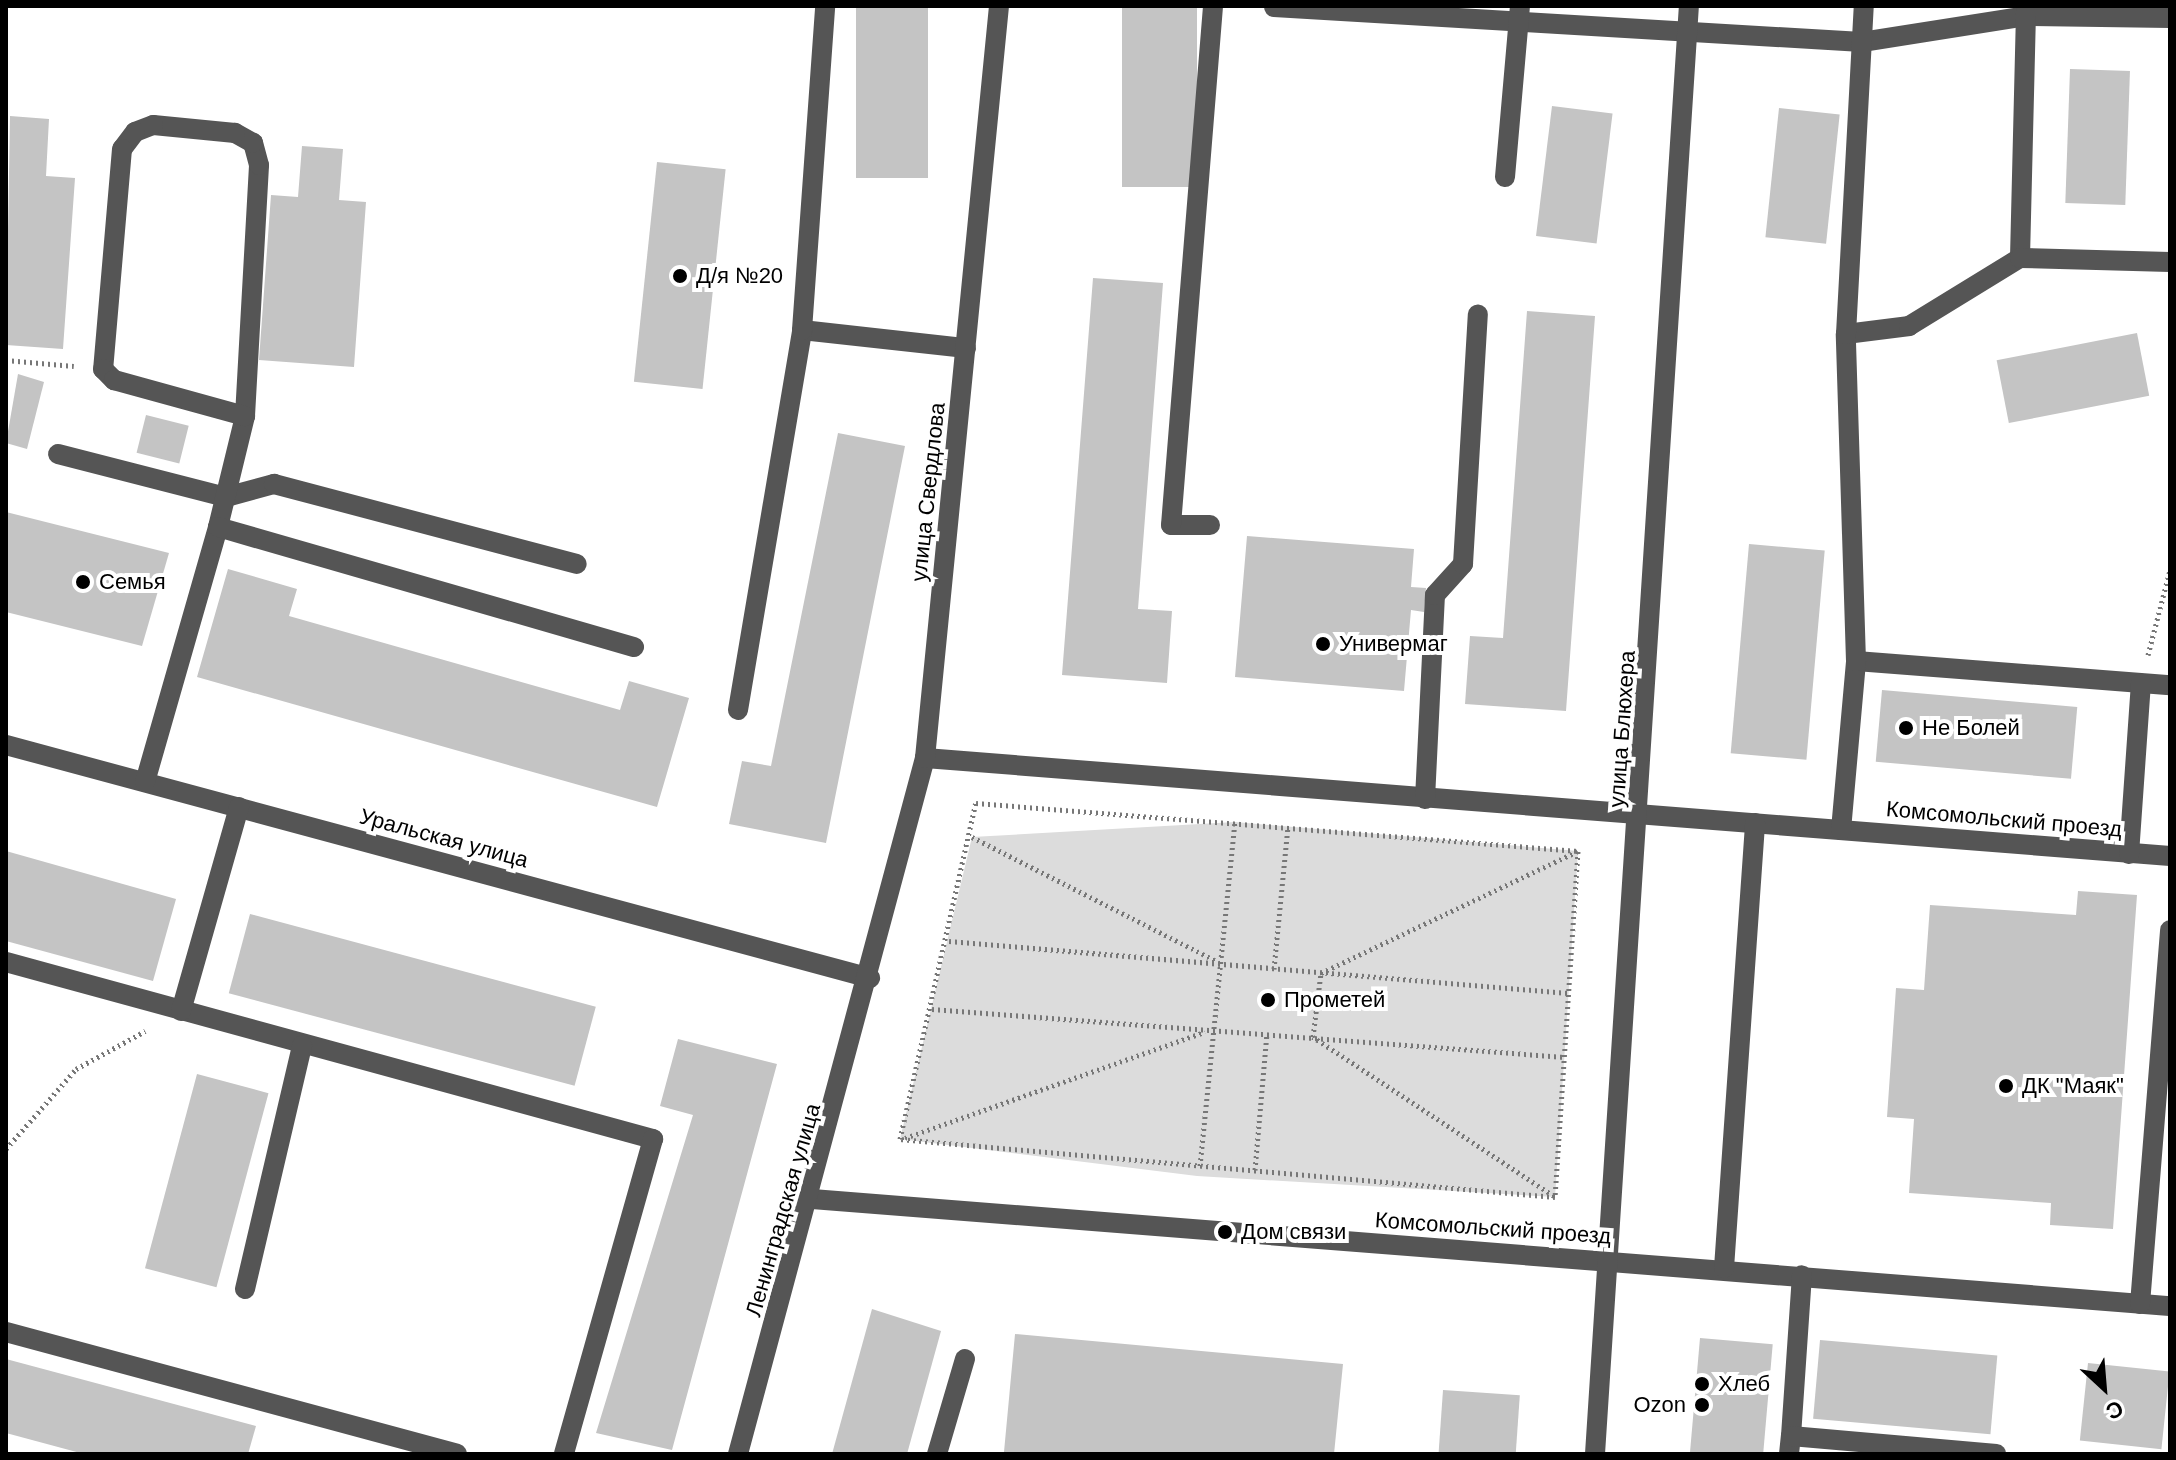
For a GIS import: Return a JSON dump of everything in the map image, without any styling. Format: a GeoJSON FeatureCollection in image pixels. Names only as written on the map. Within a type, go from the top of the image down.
{"type":"FeatureCollection","features":[{"type":"Feature","properties":{"kind":"street"},"geometry":{"type":"LineString","coordinates":[[738,710],[802,330],[825,6]]}},
{"type":"Feature","properties":{"kind":"street","name":"улица Свердлова"},"geometry":{"type":"LineString","coordinates":[[870,978],[925,758],[999,6]]}},
{"type":"Feature","properties":{"kind":"street"},"geometry":{"type":"LineString","coordinates":[[1210,525],[1171,525],[1213,6]]}},
{"type":"Feature","properties":{"kind":"street","name":"улица Блюхера"},"geometry":{"type":"LineString","coordinates":[[1595,1454],[1641,815],[1689,6]]}},
{"type":"Feature","properties":{"kind":"street"},"geometry":{"type":"LineString","coordinates":[[1841,830],[1856,661],[1846,334],[1864,6]]}},
{"type":"Feature","properties":{"kind":"street"},"geometry":{"type":"LineString","coordinates":[[1274,7],[1520,14],[1688,31],[1862,42],[2026,11],[2170,18]]}},
{"type":"Feature","properties":{"kind":"street"},"geometry":{"type":"LineString","coordinates":[[2020,258],[2026,11]]}},
{"type":"Feature","properties":{"kind":"street"},"geometry":{"type":"LineString","coordinates":[[1505,177],[1520,14]]}},
{"type":"Feature","properties":{"kind":"street"},"geometry":{"type":"LineString","coordinates":[[145,782],[218,527],[245,416],[259,165],[253,143],[235,133],[153,125],[135,132],[122,149],[103,369],[114,380],[245,416]]}},
{"type":"Feature","properties":{"kind":"street"},"geometry":{"type":"LineString","coordinates":[[1846,334],[1909,326],[2020,258],[2170,262]]}},
{"type":"Feature","properties":{"kind":"street"},"geometry":{"type":"LineString","coordinates":[[1425,799],[1435,595],[1463,564],[1478,314]]}},
{"type":"Feature","properties":{"kind":"street"},"geometry":{"type":"LineString","coordinates":[[802,330],[966,348]]}},
{"type":"Feature","properties":{"kind":"street"},"geometry":{"type":"LineString","coordinates":[[58,454],[226,497],[274,484],[577,564]]}},
{"type":"Feature","properties":{"kind":"street"},"geometry":{"type":"LineString","coordinates":[[218,527],[634,647]]}},
{"type":"Feature","properties":{"kind":"street"},"geometry":{"type":"LineString","coordinates":[[1856,661],[2170,685]]}},
{"type":"Feature","properties":{"kind":"street"},"geometry":{"type":"LineString","coordinates":[[2129,854],[2141,683]]}},
{"type":"Feature","properties":{"kind":"street","name":"Уральская улица"},"geometry":{"type":"LineString","coordinates":[[6,745],[870,978]]}},
{"type":"Feature","properties":{"kind":"street","name":"Комсомольский проезд"},"geometry":{"type":"LineString","coordinates":[[925,758],[2170,856]]}},
{"type":"Feature","properties":{"kind":"street"},"geometry":{"type":"LineString","coordinates":[[181,1011],[239,807]]}},
{"type":"Feature","properties":{"kind":"street"},"geometry":{"type":"LineString","coordinates":[[1724,1268],[1755,823]]}},
{"type":"Feature","properties":{"kind":"street"},"geometry":{"type":"LineString","coordinates":[[2140,1304],[2170,930]]}},
{"type":"Feature","properties":{"kind":"street"},"geometry":{"type":"LineString","coordinates":[[6,962],[302,1046],[653,1139],[564,1454]]}},
{"type":"Feature","properties":{"kind":"street","name":"Ленинградская улица"},"geometry":{"type":"LineString","coordinates":[[738,1454],[812,1199],[870,978]]}},
{"type":"Feature","properties":{"kind":"street"},"geometry":{"type":"LineString","coordinates":[[245,1289],[302,1046]]}},
{"type":"Feature","properties":{"kind":"street","name":"Комсомольский проезд"},"geometry":{"type":"LineString","coordinates":[[812,1199],[1724,1268],[2170,1306]]}},
{"type":"Feature","properties":{"kind":"street"},"geometry":{"type":"LineString","coordinates":[[1802,1275],[1790,1445],[1996,1454]]}},
{"type":"Feature","properties":{"kind":"street"},"geometry":{"type":"LineString","coordinates":[[6,1332],[457,1454]]}},
{"type":"Feature","properties":{"kind":"street"},"geometry":{"type":"LineString","coordinates":[[937,1454],[965,1359]]}},
{"type":"Feature","properties":{"kind":"path"},"geometry":{"type":"LineString","coordinates":[[6,360],[103,369]]}},
{"type":"Feature","properties":{"kind":"path"},"geometry":{"type":"LineString","coordinates":[[2141,683],[2170,570]]}},
{"type":"Feature","properties":{"kind":"path"},"geometry":{"type":"LineString","coordinates":[[900,1139],[949,941],[972,837],[976,803],[1578,851]]}},
{"type":"Feature","properties":{"kind":"path"},"geometry":{"type":"LineString","coordinates":[[1200,1166],[1235,822]]}},
{"type":"Feature","properties":{"kind":"path"},"geometry":{"type":"LineString","coordinates":[[1274,969],[1288,827]]}},
{"type":"Feature","properties":{"kind":"path"},"geometry":{"type":"LineString","coordinates":[[972,837],[1222,964]]}},
{"type":"Feature","properties":{"kind":"path"},"geometry":{"type":"LineString","coordinates":[[1321,973],[1578,851]]}},
{"type":"Feature","properties":{"kind":"path"},"geometry":{"type":"LineString","coordinates":[[1555,1197],[1578,851]]}},
{"type":"Feature","properties":{"kind":"path"},"geometry":{"type":"LineString","coordinates":[[949,941],[1568,993]]}},
{"type":"Feature","properties":{"kind":"path"},"geometry":{"type":"LineString","coordinates":[[1313,1037],[1321,973]]}},
{"type":"Feature","properties":{"kind":"path"},"geometry":{"type":"LineString","coordinates":[[932,1009],[1564,1057]]}},
{"type":"Feature","properties":{"kind":"path"},"geometry":{"type":"LineString","coordinates":[[6,1149],[76,1069],[181,1011]]}},
{"type":"Feature","properties":{"kind":"path"},"geometry":{"type":"LineString","coordinates":[[900,1139],[1212,1030]]}},
{"type":"Feature","properties":{"kind":"path"},"geometry":{"type":"LineString","coordinates":[[1255,1170],[1267,1034]]}},
{"type":"Feature","properties":{"kind":"path"},"geometry":{"type":"LineString","coordinates":[[1313,1037],[1555,1197]]}},
{"type":"Feature","properties":{"kind":"path"},"geometry":{"type":"LineString","coordinates":[[900,1139],[1555,1197]]}},
{"type":"Feature","properties":{"kind":"shaded area"},"geometry":{"type":"Polygon","coordinates":[[[1235,822],[1578,851],[1555,1197],[1197,1176],[900,1139],[972,837],[1235,822]]]}},
{"type":"Feature","properties":{"kind":"building"},"geometry":{"type":"Polygon","coordinates":[[[856,6],[928,6],[928,178],[856,178],[856,6]]]}},
{"type":"Feature","properties":{"kind":"building"},"geometry":{"type":"Polygon","coordinates":[[[1122,6],[1197,6],[1197,187],[1122,187],[1122,6]]]}},
{"type":"Feature","properties":{"kind":"building"},"geometry":{"type":"Polygon","coordinates":[[[2070,69],[2130,71],[2125,205],[2065,203],[2070,69]]]}},
{"type":"Feature","properties":{"kind":"building"},"geometry":{"type":"Polygon","coordinates":[[[1552,106],[1613,113],[1597,243],[1536,236],[1552,106]]]}},
{"type":"Feature","properties":{"kind":"building"},"geometry":{"type":"Polygon","coordinates":[[[1779,108],[1840,114],[1826,244],[1765,237],[1779,108]]]}},
{"type":"Feature","properties":{"kind":"building"},"geometry":{"type":"Polygon","coordinates":[[[10,116],[49,119],[46,176],[75,178],[63,349],[6,345],[10,116]]]}},
{"type":"Feature","properties":{"kind":"building"},"geometry":{"type":"Polygon","coordinates":[[[302,146],[343,149],[339,200],[366,202],[354,367],[259,360],[271,195],[298,197],[302,146]]]}},
{"type":"Feature","properties":{"kind":"building","name":"Д/я №20"},"geometry":{"type":"Polygon","coordinates":[[[657,162],[726,169],[703,389],[634,382],[657,162]]]}},
{"type":"Feature","properties":{"kind":"building"},"geometry":{"type":"Polygon","coordinates":[[[1093,278],[1163,283],[1138,609],[1172,611],[1167,683],[1062,675],[1093,278]]]}},
{"type":"Feature","properties":{"kind":"building"},"geometry":{"type":"Polygon","coordinates":[[[1527,311],[1595,316],[1566,711],[1465,704],[1470,636],[1503,638],[1527,311]]]}},
{"type":"Feature","properties":{"kind":"building"},"geometry":{"type":"Polygon","coordinates":[[[2137,333],[2149,396],[2009,423],[1997,360],[2137,333]]]}},
{"type":"Feature","properties":{"kind":"building"},"geometry":{"type":"Polygon","coordinates":[[[18,374],[44,382],[27,449],[6,443],[18,374]]]}},
{"type":"Feature","properties":{"kind":"building"},"geometry":{"type":"Polygon","coordinates":[[[146,415],[189,426],[179,463],[137,453],[146,415]]]}},
{"type":"Feature","properties":{"kind":"building"},"geometry":{"type":"Polygon","coordinates":[[[838,433],[905,446],[826,843],[729,824],[742,761],[771,766],[838,433]]]}},
{"type":"Feature","properties":{"kind":"building","name":"Семья"},"geometry":{"type":"Polygon","coordinates":[[[6,512],[169,553],[142,646],[6,612],[6,512]]]}},
{"type":"Feature","properties":{"kind":"building","name":"Универмаг"},"geometry":{"type":"Polygon","coordinates":[[[1247,536],[1414,549],[1411,587],[1426,588],[1424,612],[1411,610],[1404,691],[1235,677],[1247,536]]]}},
{"type":"Feature","properties":{"kind":"building"},"geometry":{"type":"Polygon","coordinates":[[[1749,544],[1825,551],[1806,760],[1731,753],[1749,544]]]}},
{"type":"Feature","properties":{"kind":"building"},"geometry":{"type":"Polygon","coordinates":[[[228,569],[297,589],[289,616],[620,710],[629,681],[689,698],[657,807],[197,677],[228,569]]]}},
{"type":"Feature","properties":{"kind":"building"},"geometry":{"type":"Polygon","coordinates":[[[1882,690],[2077,707],[2071,779],[1876,762],[1882,690]]]}},
{"type":"Feature","properties":{"kind":"building"},"geometry":{"type":"Polygon","coordinates":[[[6,851],[176,899],[153,981],[6,941],[6,851]]]}},
{"type":"Feature","properties":{"kind":"building","name":"ДК \"Маяк\""},"geometry":{"type":"Polygon","coordinates":[[[2078,891],[2137,895],[2113,1229],[2050,1225],[2051,1203],[1909,1193],[1914,1119],[1887,1117],[1896,988],[1924,990],[1930,905],[2076,915],[2078,891]]]}},
{"type":"Feature","properties":{"kind":"building"},"geometry":{"type":"Polygon","coordinates":[[[250,914],[596,1007],[575,1086],[229,993],[250,914]]]}},
{"type":"Feature","properties":{"kind":"building"},"geometry":{"type":"Polygon","coordinates":[[[678,1039],[777,1064],[672,1450],[596,1433],[693,1115],[660,1106],[678,1039]]]}},
{"type":"Feature","properties":{"kind":"building"},"geometry":{"type":"Polygon","coordinates":[[[197,1074],[268,1093],[216,1287],[145,1268],[197,1074]]]}},
{"type":"Feature","properties":{"kind":"building"},"geometry":{"type":"Polygon","coordinates":[[[872,1309],[941,1331],[907,1454],[832,1454],[872,1309]]]}},
{"type":"Feature","properties":{"kind":"building"},"geometry":{"type":"Polygon","coordinates":[[[1015,1334],[1343,1364],[1334,1454],[1004,1452],[1015,1334]]]}},
{"type":"Feature","properties":{"kind":"building"},"geometry":{"type":"Polygon","coordinates":[[[1700,1338],[1773,1344],[1763,1454],[1690,1454],[1700,1338]]]}},
{"type":"Feature","properties":{"kind":"building"},"geometry":{"type":"Polygon","coordinates":[[[1820,1340],[1997,1356],[1990,1434],[1813,1419],[1820,1340]]]}},
{"type":"Feature","properties":{"kind":"building"},"geometry":{"type":"Polygon","coordinates":[[[6,1359],[256,1426],[248,1454],[84,1454],[6,1433],[6,1359]]]}},
{"type":"Feature","properties":{"kind":"building"},"geometry":{"type":"Polygon","coordinates":[[[2088,1363],[2170,1372],[2161,1449],[2080,1441],[2088,1363]]]}},
{"type":"Feature","properties":{"kind":"building"},"geometry":{"type":"Polygon","coordinates":[[[1443,1390],[1520,1395],[1516,1454],[1439,1454],[1443,1390]]]}},
{"type":"Feature","properties":{"kind":"place","name":"Д/я №20"},"geometry":{"type":"Point","coordinates":[680,276]}},
{"type":"Feature","properties":{"kind":"place","name":"Семья"},"geometry":{"type":"Point","coordinates":[83,582]}},
{"type":"Feature","properties":{"kind":"place","name":"Универмаг"},"geometry":{"type":"Point","coordinates":[1323,644]}},
{"type":"Feature","properties":{"kind":"place","name":"Не Болей"},"geometry":{"type":"Point","coordinates":[1906,728]}},
{"type":"Feature","properties":{"kind":"place","name":"Прометей"},"geometry":{"type":"Point","coordinates":[1268,1000]}},
{"type":"Feature","properties":{"kind":"place","name":"ДК \"Маяк\""},"geometry":{"type":"Point","coordinates":[2006,1086]}},
{"type":"Feature","properties":{"kind":"place","name":"Дом связи"},"geometry":{"type":"Point","coordinates":[1225,1232]}},
{"type":"Feature","properties":{"kind":"place","name":"Хлеб"},"geometry":{"type":"Point","coordinates":[1702,1384]}},
{"type":"Feature","properties":{"kind":"place","name":"Ozon"},"geometry":{"type":"Point","coordinates":[1702,1405]}}]}
